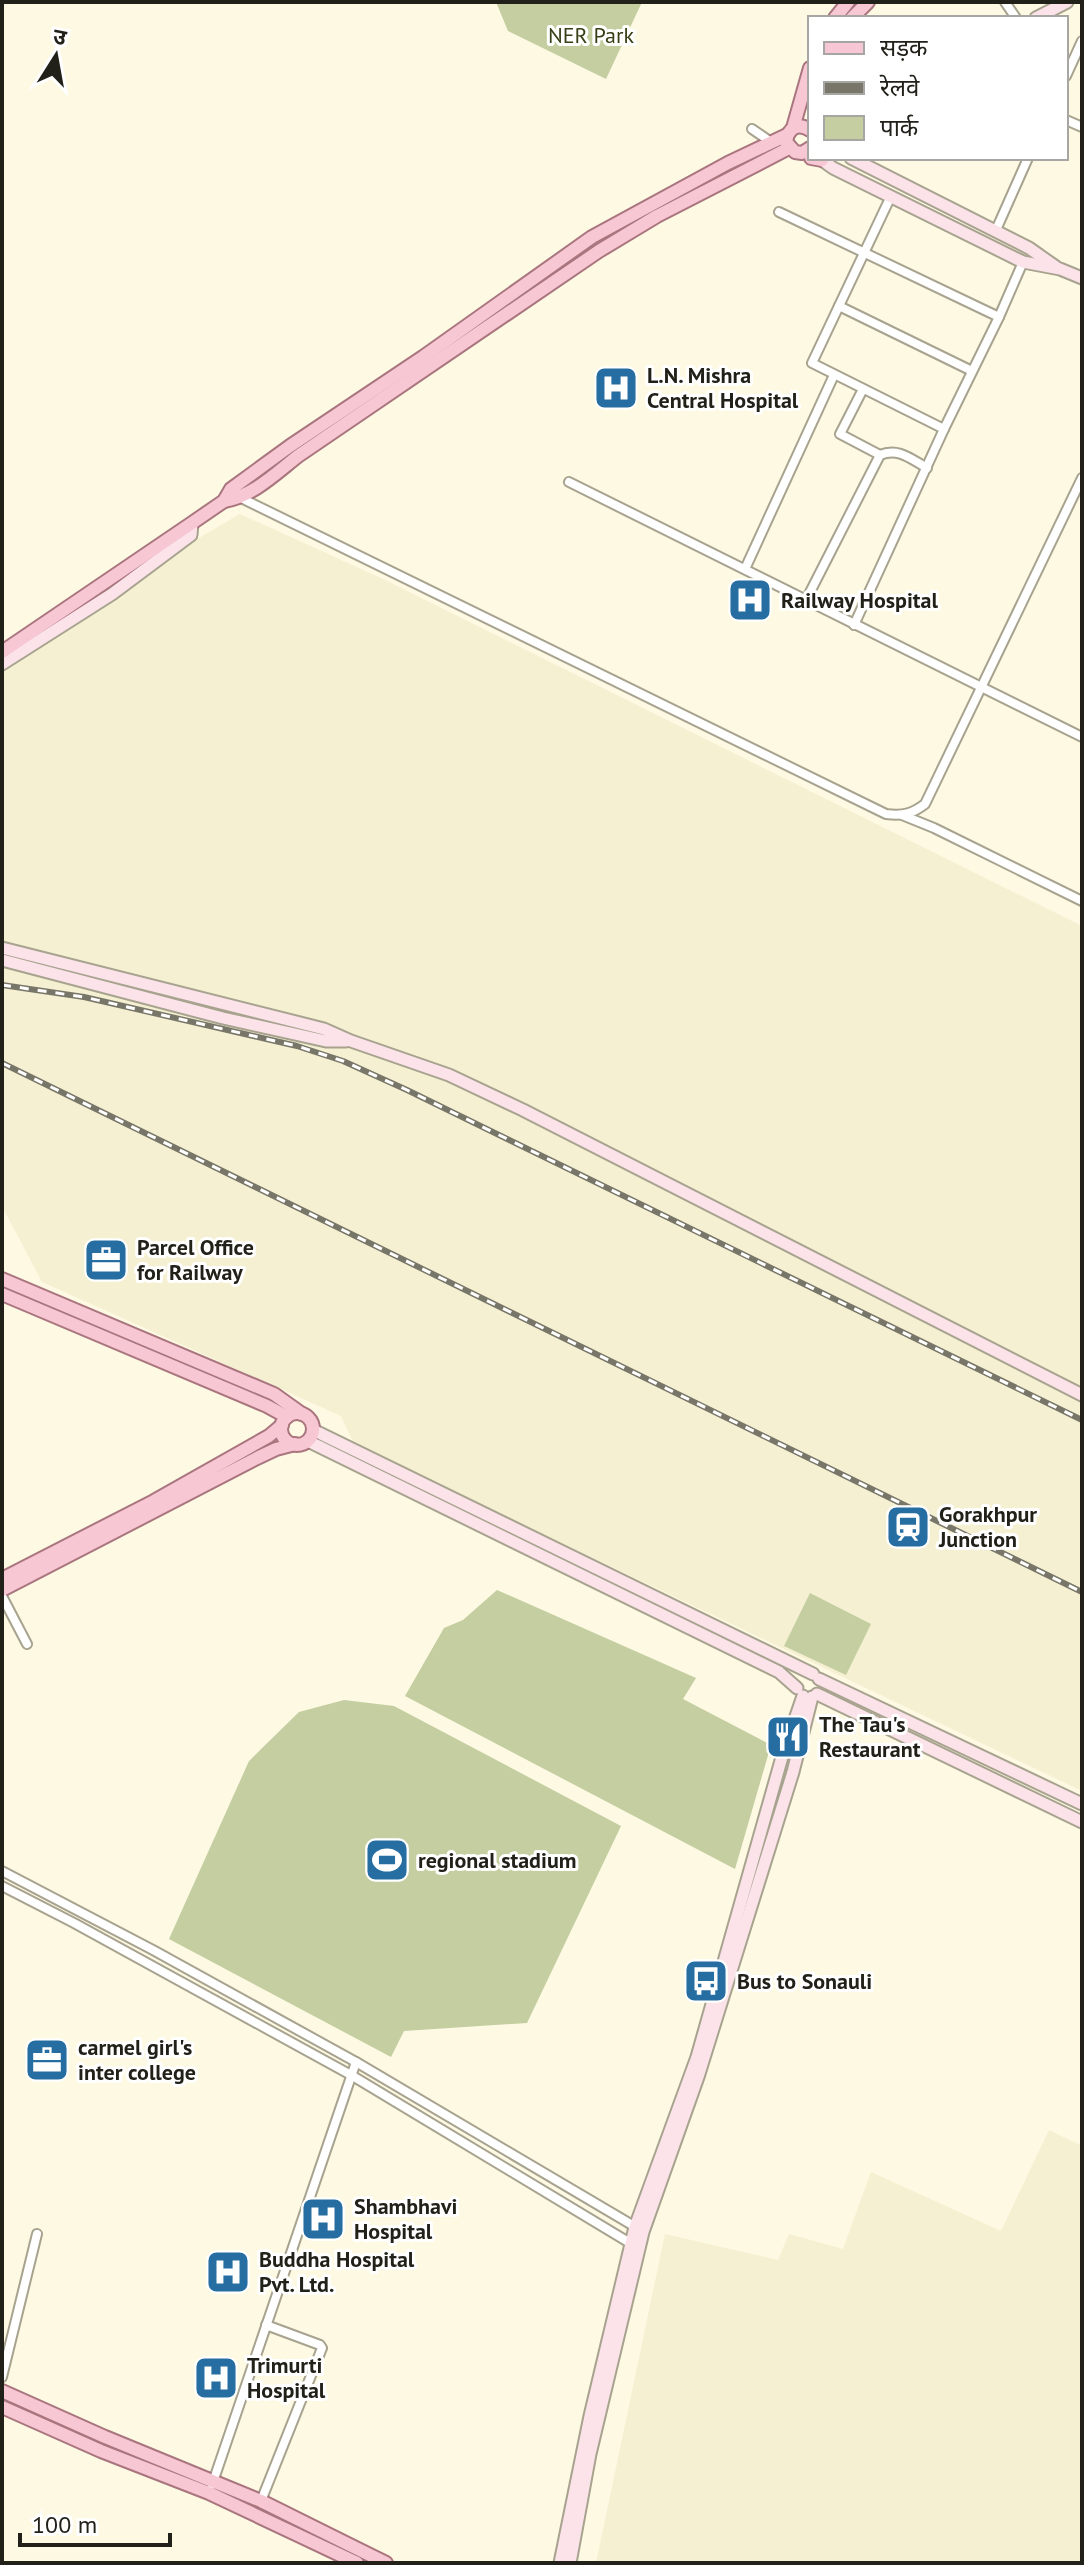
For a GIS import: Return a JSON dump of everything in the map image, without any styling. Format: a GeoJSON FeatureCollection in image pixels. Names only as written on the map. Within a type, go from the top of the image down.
{"type":"FeatureCollection","features":[{"type":"Feature","properties":{"kind":"main road"},"geometry":{"type":"LineString","coordinates":[[1040,16],[1067,2]]}},
{"type":"Feature","properties":{"kind":"main road"},"geometry":{"type":"LineString","coordinates":[[808,74],[791,135],[802,153],[808,154]]}},
{"type":"Feature","properties":{"kind":"main road"},"geometry":{"type":"LineString","coordinates":[[791,135],[798,104]]}},
{"type":"Feature","properties":{"kind":"main road"},"geometry":{"type":"LineString","coordinates":[[2,652],[235,494],[592,237],[791,135]]}},
{"type":"Feature","properties":{"kind":"main road"},"geometry":{"type":"LineString","coordinates":[[821,160],[1023,262],[1060,269],[1082,278]]}},
{"type":"Feature","properties":{"kind":"main road"},"geometry":{"type":"LineString","coordinates":[[855,160],[996,230],[1060,269]]}},
{"type":"Feature","properties":{"kind":"main road"},"geometry":{"type":"LineString","coordinates":[[2,664],[179,547],[191,535],[192,523]]}},
{"type":"Feature","properties":{"kind":"main road"},"geometry":{"type":"LineString","coordinates":[[2,948],[324,1029],[449,1075],[1082,1395]]}},
{"type":"Feature","properties":{"kind":"main road"},"geometry":{"type":"LineString","coordinates":[[2,960],[311,1038],[351,1041]]}},
{"type":"Feature","properties":{"kind":"main road"},"geometry":{"type":"LineString","coordinates":[[2,1279],[274,1394],[309,1418],[305,1438]]}},
{"type":"Feature","properties":{"kind":"main road"},"geometry":{"type":"LineString","coordinates":[[2,1294],[267,1406],[284,1421]]}},
{"type":"Feature","properties":{"kind":"main road"},"geometry":{"type":"LineString","coordinates":[[2,1579],[154,1501],[269,1436],[296,1413],[302,1414]]}},
{"type":"Feature","properties":{"kind":"main road"},"geometry":{"type":"LineString","coordinates":[[284,1421],[282,1434],[287,1441],[305,1438],[1082,1804]]}},
{"type":"Feature","properties":{"kind":"main road"},"geometry":{"type":"LineString","coordinates":[[2,1590],[257,1458],[305,1438],[779,1672],[807,1694],[1082,1822]]}},
{"type":"Feature","properties":{"kind":"main road"},"geometry":{"type":"LineString","coordinates":[[560,2563],[590,2416],[639,2230],[703,2064],[793,1772],[807,1694],[799,1678],[808,1674],[816,1677],[821,1686],[807,1694]]}},
{"type":"Feature","properties":{"kind":"main road"},"geometry":{"type":"LineString","coordinates":[[570,2563],[635,2246]]}},
{"type":"Feature","properties":{"kind":"main road"},"geometry":{"type":"LineString","coordinates":[[2,2391],[261,2501],[386,2563]]}},
{"type":"Feature","properties":{"kind":"main road"},"geometry":{"type":"LineString","coordinates":[[2,2407],[101,2451],[209,2493],[357,2563]]}},
{"type":"Feature","properties":{"kind":"street"},"geometry":{"type":"LineString","coordinates":[[1068,72],[1082,41]]}},
{"type":"Feature","properties":{"kind":"street"},"geometry":{"type":"LineString","coordinates":[[752,129],[791,135]]}},
{"type":"Feature","properties":{"kind":"street"},"geometry":{"type":"LineString","coordinates":[[996,230],[1027,160]]}},
{"type":"Feature","properties":{"kind":"street"},"geometry":{"type":"LineString","coordinates":[[891,196],[812,363],[944,429]]}},
{"type":"Feature","properties":{"kind":"street"},"geometry":{"type":"LineString","coordinates":[[779,212],[999,317]]}},
{"type":"Feature","properties":{"kind":"street"},"geometry":{"type":"LineString","coordinates":[[854,625],[1023,262]]}},
{"type":"Feature","properties":{"kind":"street"},"geometry":{"type":"LineString","coordinates":[[839,306],[972,371]]}},
{"type":"Feature","properties":{"kind":"street"},"geometry":{"type":"LineString","coordinates":[[745,569],[834,375]]}},
{"type":"Feature","properties":{"kind":"street"},"geometry":{"type":"LineString","coordinates":[[863,389],[840,434],[880,455]]}},
{"type":"Feature","properties":{"kind":"street"},"geometry":{"type":"LineString","coordinates":[[806,600],[880,455],[898,452],[927,468]]}},
{"type":"Feature","properties":{"kind":"street"},"geometry":{"type":"LineString","coordinates":[[235,494],[886,814],[908,815],[925,804],[1082,478]]}},
{"type":"Feature","properties":{"kind":"street"},"geometry":{"type":"LineString","coordinates":[[569,482],[1082,737]]}},
{"type":"Feature","properties":{"kind":"street"},"geometry":{"type":"LineString","coordinates":[[902,815],[1082,901]]}},
{"type":"Feature","properties":{"kind":"street"},"geometry":{"type":"LineString","coordinates":[[2,1596],[27,1644]]}},
{"type":"Feature","properties":{"kind":"street"},"geometry":{"type":"LineString","coordinates":[[2,1871],[356,2062],[639,2230]]}},
{"type":"Feature","properties":{"kind":"street"},"geometry":{"type":"LineString","coordinates":[[2,1886],[351,2075],[635,2246]]}},
{"type":"Feature","properties":{"kind":"street"},"geometry":{"type":"LineString","coordinates":[[277,2034],[283,2022]]}},
{"type":"Feature","properties":{"kind":"street"},"geometry":{"type":"LineString","coordinates":[[209,2493],[356,2062]]}},
{"type":"Feature","properties":{"kind":"street"},"geometry":{"type":"LineString","coordinates":[[2,2377],[37,2234]]}},
{"type":"Feature","properties":{"kind":"street"},"geometry":{"type":"LineString","coordinates":[[261,2501],[322,2348],[266,2325]]}},
{"type":"Feature","properties":{"kind":"shaded area"},"geometry":{"type":"Polygon","coordinates":[[[240,514],[383,579],[1082,926],[1082,1791],[354,1444],[341,1416],[42,1282],[2,1206],[2,653],[240,514]]]}},
{"type":"Feature","properties":{"kind":"shaded area"},"geometry":{"type":"Polygon","coordinates":[[[1049,2130],[1082,2146],[1082,2563],[596,2563],[665,2234],[778,2260],[789,2234],[843,2249],[871,2172],[1001,2231],[1049,2130]]]}},
{"type":"Feature","properties":{"kind":"green space","name":"NER Park"},"geometry":{"type":"Polygon","coordinates":[[[496,2],[642,2],[606,79],[508,31],[496,2]]]}},
{"type":"Feature","properties":{"kind":"green space"},"geometry":{"type":"Polygon","coordinates":[[[497,1590],[696,1678],[683,1699],[771,1745],[735,1869],[405,1696],[444,1628],[463,1620],[497,1590]]]}},
{"type":"Feature","properties":{"kind":"green space"},"geometry":{"type":"Polygon","coordinates":[[[810,1593],[871,1624],[846,1675],[784,1646],[810,1593]]]}},
{"type":"Feature","properties":{"kind":"green space"},"geometry":{"type":"Polygon","coordinates":[[[344,1700],[394,1706],[621,1826],[527,2023],[404,2031],[391,2057],[169,1939],[249,1761],[299,1712],[344,1700]]]}},
{"type":"Feature","properties":{"kind":"railway"},"geometry":{"type":"LineString","coordinates":[[2,985],[84,997],[297,1046],[343,1061],[1082,1420]]}},
{"type":"Feature","properties":{"kind":"railway"},"geometry":{"type":"LineString","coordinates":[[2,1063],[1082,1592]]}},
{"type":"Feature","properties":{"kind":"place","name":"L.N. Mishra Central Hospital"},"geometry":{"type":"Point","coordinates":[616,388]}},
{"type":"Feature","properties":{"kind":"place","name":"Railway Hospital"},"geometry":{"type":"Point","coordinates":[750,600]}},
{"type":"Feature","properties":{"kind":"place","name":"Parcel Office for Railway"},"geometry":{"type":"Point","coordinates":[106,1260]}},
{"type":"Feature","properties":{"kind":"place","name":"Gorakhpur Junction"},"geometry":{"type":"Point","coordinates":[908,1527]}},
{"type":"Feature","properties":{"kind":"place","name":"The Tau's Restaurant"},"geometry":{"type":"Point","coordinates":[788,1737]}},
{"type":"Feature","properties":{"kind":"place","name":"regional stadium"},"geometry":{"type":"Point","coordinates":[387,1860]}},
{"type":"Feature","properties":{"kind":"place","name":"Bus to Sonauli"},"geometry":{"type":"Point","coordinates":[706,1981]}},
{"type":"Feature","properties":{"kind":"place","name":"carmel girl's inter college"},"geometry":{"type":"Point","coordinates":[47,2060]}},
{"type":"Feature","properties":{"kind":"place","name":"Shambhavi Hospital"},"geometry":{"type":"Point","coordinates":[323,2219]}},
{"type":"Feature","properties":{"kind":"place","name":"Buddha Hospital Pvt. Ltd."},"geometry":{"type":"Point","coordinates":[228,2272]}},
{"type":"Feature","properties":{"kind":"place","name":"Trimurti Hospital"},"geometry":{"type":"Point","coordinates":[216,2378]}}]}
